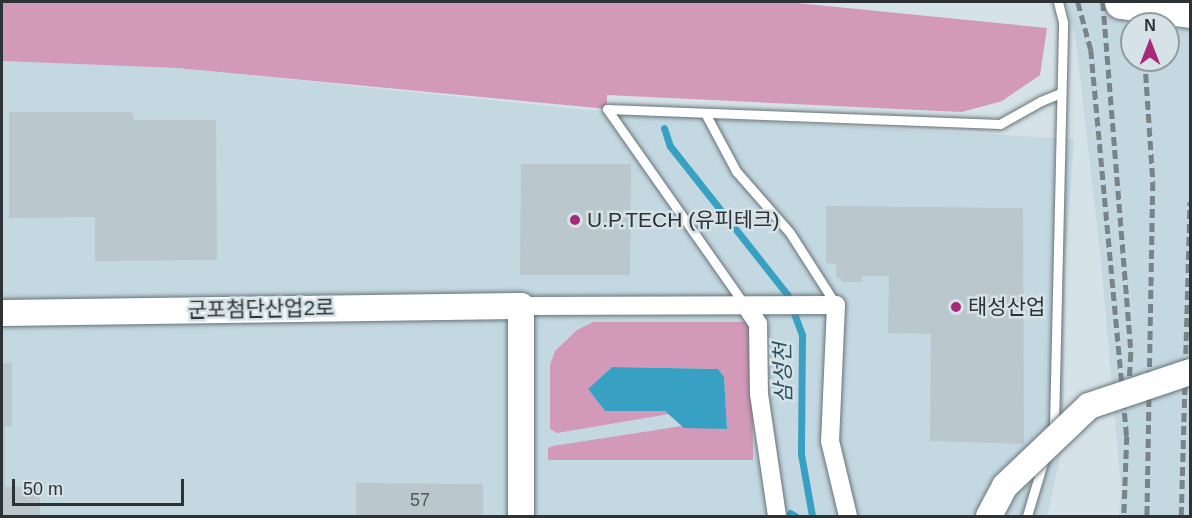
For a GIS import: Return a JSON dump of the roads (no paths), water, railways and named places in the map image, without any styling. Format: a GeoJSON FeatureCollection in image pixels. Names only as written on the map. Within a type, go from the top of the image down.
{"type":"FeatureCollection","features":[{"type":"Feature","properties":{"kind":"highway"},"geometry":{"type":"LineString","coordinates":[[1121,2],[1191,11]]}},
{"type":"Feature","properties":{"kind":"street","name":"군포첨단산업2로"},"geometry":{"type":"LineString","coordinates":[[2,313],[521,306],[836,305]]}},
{"type":"Feature","properties":{"kind":"street"},"geometry":{"type":"LineString","coordinates":[[836,305],[830,441],[848,516]]}},
{"type":"Feature","properties":{"kind":"street"},"geometry":{"type":"LineString","coordinates":[[521,306],[521,516]]}},
{"type":"Feature","properties":{"kind":"street"},"geometry":{"type":"LineString","coordinates":[[746,306],[758,324],[759,394],[777,516]]}},
{"type":"Feature","properties":{"kind":"street"},"geometry":{"type":"LineString","coordinates":[[989,516],[1005,486],[1089,406],[1191,372]]}},
{"type":"Feature","properties":{"kind":"lane"},"geometry":{"type":"LineString","coordinates":[[1027,516],[1054,426],[1063,22],[1058,2]]}},
{"type":"Feature","properties":{"kind":"lane"},"geometry":{"type":"LineString","coordinates":[[746,306],[607,109],[1000,123],[1061,93]]}},
{"type":"Feature","properties":{"kind":"lane"},"geometry":{"type":"LineString","coordinates":[[705,113],[736,171],[789,233],[836,305]]}},
{"type":"Feature","properties":{"kind":"water"},"geometry":{"type":"Polygon","coordinates":[[[612,367],[718,369],[724,377],[727,429],[684,428],[665,411],[605,411],[588,389],[612,367]]]}},
{"type":"Feature","properties":{"kind":"waterway","name":"삼성천"},"geometry":{"type":"LineString","coordinates":[[664,128],[670,146],[787,294],[802,335],[801,454],[812,516]]}},
{"type":"Feature","properties":{"kind":"waterway"},"geometry":{"type":"LineString","coordinates":[[790,513],[795,516]]}},
{"type":"Feature","properties":{"kind":"railway"},"geometry":{"type":"LineString","coordinates":[[1078,2],[1091,50],[1127,436],[1124,516]]}},
{"type":"Feature","properties":{"kind":"railway"},"geometry":{"type":"LineString","coordinates":[[1103,2],[1131,353],[1129,391]]}},
{"type":"Feature","properties":{"kind":"railway"},"geometry":{"type":"LineString","coordinates":[[1141,2],[1141,12]]}},
{"type":"Feature","properties":{"kind":"railway"},"geometry":{"type":"LineString","coordinates":[[1146,72],[1153,182],[1147,516]]}},
{"type":"Feature","properties":{"kind":"railway"},"geometry":{"type":"LineString","coordinates":[[1181,516],[1190,202]]}},
{"type":"Feature","properties":{"kind":"place","name":"U.P.TECH (유피테크)"},"geometry":{"type":"Point","coordinates":[575,220]}},
{"type":"Feature","properties":{"kind":"place","name":"태성산업"},"geometry":{"type":"Point","coordinates":[956,307]}}]}
